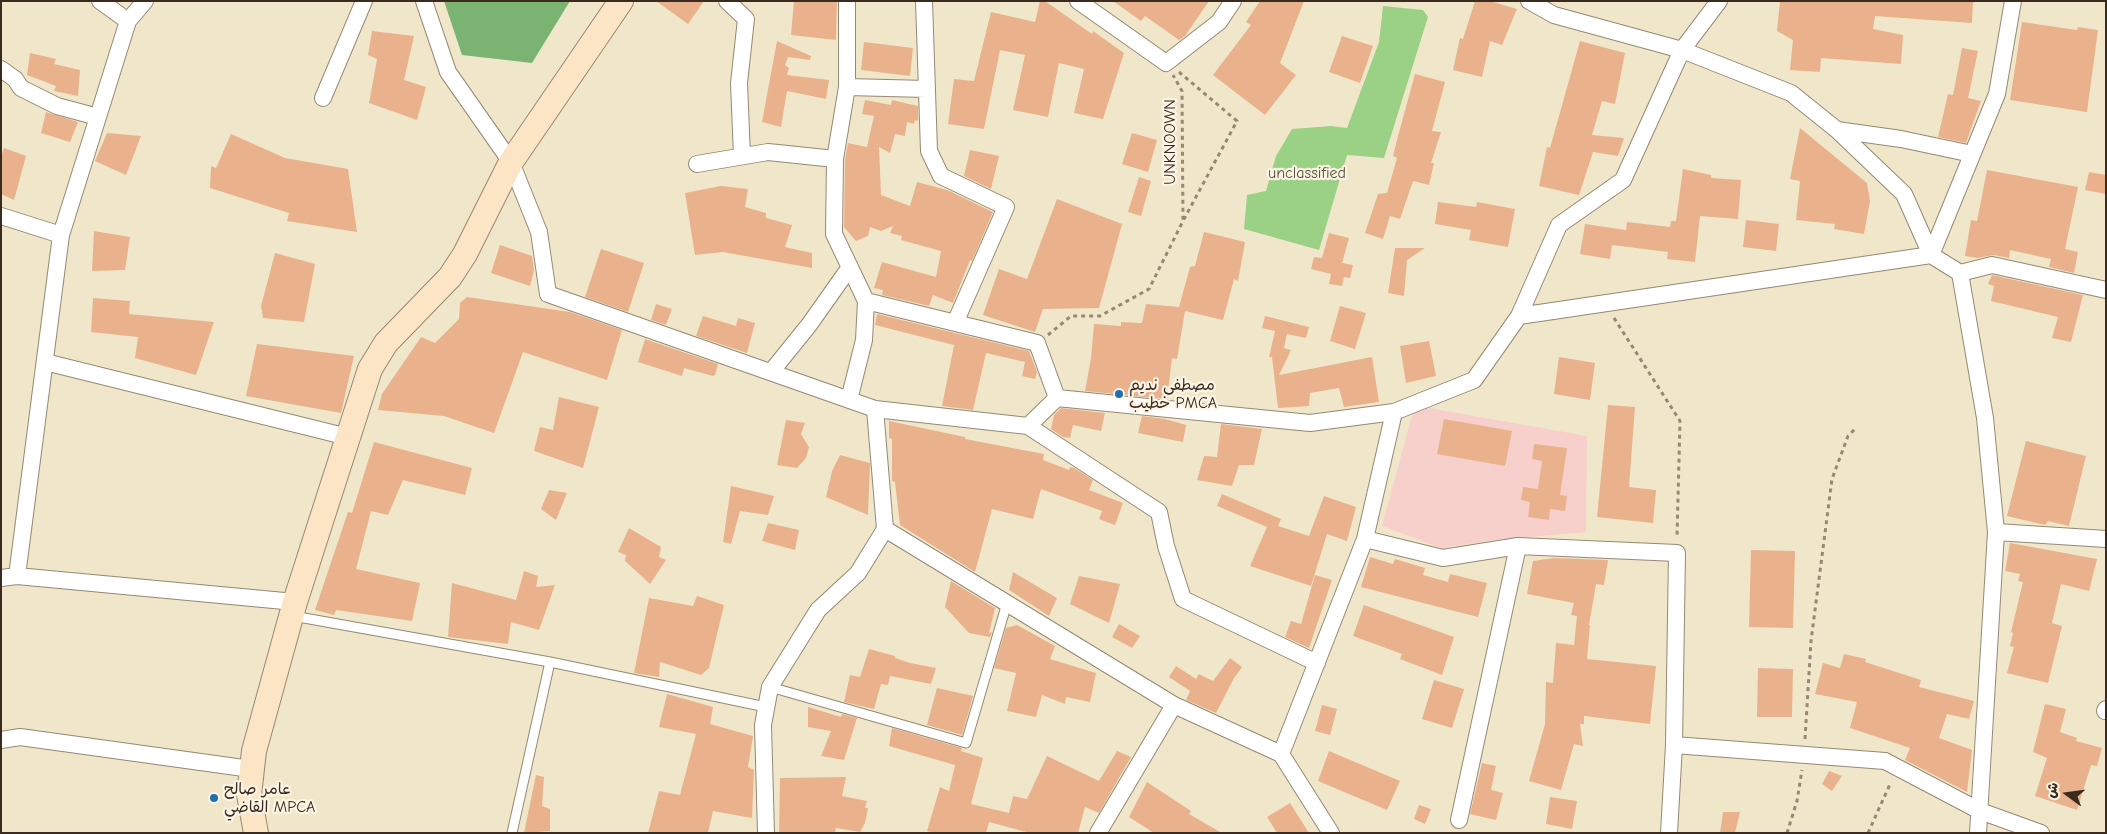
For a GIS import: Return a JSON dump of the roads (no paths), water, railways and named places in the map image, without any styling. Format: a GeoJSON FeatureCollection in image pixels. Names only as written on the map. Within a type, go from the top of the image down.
{"type":"FeatureCollection","features":[{"type":"Feature","properties":{"kind":"street"},"geometry":{"type":"LineString","coordinates":[[100,1],[128,22]]}},
{"type":"Feature","properties":{"kind":"street"},"geometry":{"type":"LineString","coordinates":[[145,1],[128,22],[61,235],[44,362],[9,577],[293,609]]}},
{"type":"Feature","properties":{"kind":"street"},"geometry":{"type":"LineString","coordinates":[[324,98],[364,1]]}},
{"type":"Feature","properties":{"kind":"street"},"geometry":{"type":"LineString","coordinates":[[424,1],[448,72],[511,162],[539,232],[548,294],[875,408],[1028,426],[1159,512],[1166,546],[1183,599],[1317,663]]}},
{"type":"Feature","properties":{"kind":"street"},"geometry":{"type":"LineString","coordinates":[[256,833],[249,796],[251,769],[293,609],[370,369],[386,343],[450,277],[465,254],[511,162],[621,1]]}},
{"type":"Feature","properties":{"kind":"street"},"geometry":{"type":"LineString","coordinates":[[727,1],[746,19],[739,83],[742,156]]}},
{"type":"Feature","properties":{"kind":"street"},"geometry":{"type":"LineString","coordinates":[[847,1],[847,87],[835,159],[834,234],[866,301],[864,340],[849,400]]}},
{"type":"Feature","properties":{"kind":"street"},"geometry":{"type":"LineString","coordinates":[[924,1],[929,150],[941,176],[1006,207],[955,323]]}},
{"type":"Feature","properties":{"kind":"street"},"geometry":{"type":"LineString","coordinates":[[1078,1],[1166,62],[1219,22],[1233,1]]}},
{"type":"Feature","properties":{"kind":"street"},"geometry":{"type":"LineString","coordinates":[[1530,1],[1554,15],[1682,50],[1791,93],[1837,130],[1904,194],[1930,254],[1960,273],[1992,265],[2106,290]]}},
{"type":"Feature","properties":{"kind":"street"},"geometry":{"type":"LineString","coordinates":[[1028,426],[1057,398],[1310,423],[1394,412],[1474,380],[1519,316],[1559,225],[1623,180],[1682,50],[1719,1]]}},
{"type":"Feature","properties":{"kind":"street"},"geometry":{"type":"LineString","coordinates":[[1930,254],[1996,94],[2013,1]]}},
{"type":"Feature","properties":{"kind":"street"},"geometry":{"type":"LineString","coordinates":[[1,69],[15,79],[21,88],[57,106],[98,117]]}},
{"type":"Feature","properties":{"kind":"street"},"geometry":{"type":"LineString","coordinates":[[847,87],[927,90]]}},
{"type":"Feature","properties":{"kind":"street"},"geometry":{"type":"LineString","coordinates":[[1837,130],[1901,139],[1972,154]]}},
{"type":"Feature","properties":{"kind":"street"},"geometry":{"type":"LineString","coordinates":[[696,164],[768,152],[835,159]]}},
{"type":"Feature","properties":{"kind":"street"},"geometry":{"type":"LineString","coordinates":[[1,216],[61,235]]}},
{"type":"Feature","properties":{"kind":"street"},"geometry":{"type":"LineString","coordinates":[[1519,316],[1606,305],[1930,254]]}},
{"type":"Feature","properties":{"kind":"street"},"geometry":{"type":"LineString","coordinates":[[771,372],[810,325],[850,267]]}},
{"type":"Feature","properties":{"kind":"street"},"geometry":{"type":"LineString","coordinates":[[1960,273],[1985,418],[1996,532],[1978,833]]}},
{"type":"Feature","properties":{"kind":"street"},"geometry":{"type":"LineString","coordinates":[[866,301],[1038,343],[1057,398]]}},
{"type":"Feature","properties":{"kind":"street"},"geometry":{"type":"LineString","coordinates":[[44,362],[348,437]]}},
{"type":"Feature","properties":{"kind":"street"},"geometry":{"type":"LineString","coordinates":[[766,833],[763,725],[770,687],[818,610],[858,573],[885,528],[875,408]]}},
{"type":"Feature","properties":{"kind":"street"},"geometry":{"type":"LineString","coordinates":[[1281,754],[1366,539],[1394,412]]}},
{"type":"Feature","properties":{"kind":"street"},"geometry":{"type":"LineString","coordinates":[[885,528],[1174,705],[1281,754],[1331,833]]}},
{"type":"Feature","properties":{"kind":"street"},"geometry":{"type":"LineString","coordinates":[[1996,532],[2106,539]]}},
{"type":"Feature","properties":{"kind":"street"},"geometry":{"type":"LineString","coordinates":[[1366,539],[1443,558],[1518,546],[1677,553],[1674,746],[1669,833]]}},
{"type":"Feature","properties":{"kind":"street"},"geometry":{"type":"LineString","coordinates":[[1459,820],[1518,546]]}},
{"type":"Feature","properties":{"kind":"street"},"geometry":{"type":"LineString","coordinates":[[1098,833],[1174,705]]}},
{"type":"Feature","properties":{"kind":"street"},"geometry":{"type":"LineString","coordinates":[[1,740],[20,737],[251,769]]}},
{"type":"Feature","properties":{"kind":"street"},"geometry":{"type":"LineString","coordinates":[[1674,746],[1885,761],[1980,811],[2041,833]]}},
{"type":"Feature","properties":{"kind":"lane"},"geometry":{"type":"LineString","coordinates":[[770,687],[966,743],[1008,603]]}},
{"type":"Feature","properties":{"kind":"lane"},"geometry":{"type":"LineString","coordinates":[[293,609],[766,707]]}},
{"type":"Feature","properties":{"kind":"lane"},"geometry":{"type":"LineString","coordinates":[[512,833],[550,662]]}},
{"type":"Feature","properties":{"kind":"place","name":"مصطفى نديم خطيب PMCA"},"geometry":{"type":"Point","coordinates":[1119,394]}},
{"type":"Feature","properties":{"kind":"place","name":"عامر صالح القاضي MPCA"},"geometry":{"type":"Point","coordinates":[214,798]}},
{"type":"Feature","properties":{"kind":"park label","name":"unclassified"},"geometry":{"type":"Point","coordinates":[1307,173]}}]}
